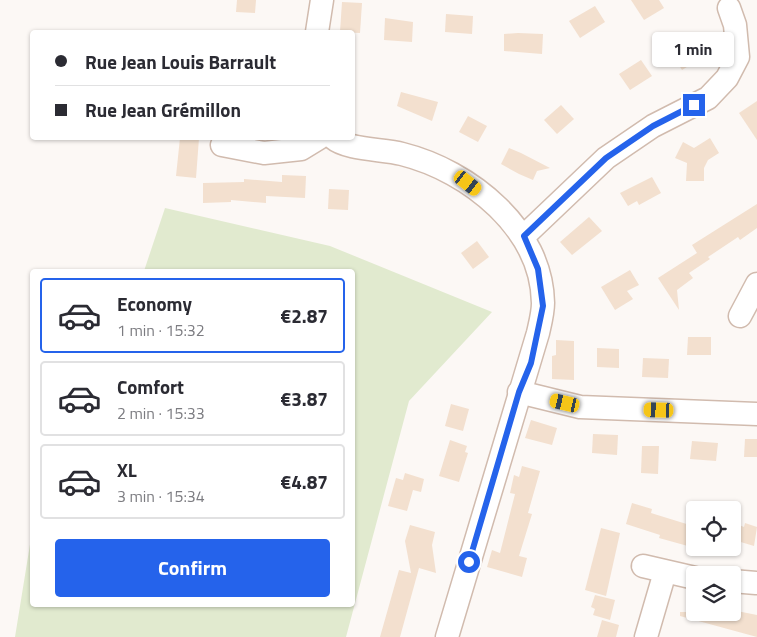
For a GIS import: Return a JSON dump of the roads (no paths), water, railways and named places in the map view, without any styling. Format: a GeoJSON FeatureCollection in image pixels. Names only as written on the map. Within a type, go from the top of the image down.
{"type":"FeatureCollection","features":[{"type":"Feature","properties":{"kind":"street"},"geometry":{"type":"LineString","coordinates":[[317,30],[322,0]]}},
{"type":"Feature","properties":{"kind":"street"},"geometry":{"type":"LineString","coordinates":[[524,236],[606,158],[653,126],[708,98],[727,78],[738,57],[731,3]]}},
{"type":"Feature","properties":{"kind":"street"},"geometry":{"type":"LineString","coordinates":[[222,145],[264,153],[301,149],[316,140]]}},
{"type":"Feature","properties":{"kind":"street"},"geometry":{"type":"LineString","coordinates":[[338,140],[350,145],[402,154],[447,171],[488,199],[524,236],[538,269],[543,306],[531,363],[519,392],[447,637]]}},
{"type":"Feature","properties":{"kind":"street"},"geometry":{"type":"LineString","coordinates":[[740,316],[757,284]]}},
{"type":"Feature","properties":{"kind":"street"},"geometry":{"type":"LineString","coordinates":[[519,392],[580,407],[757,414]]}},
{"type":"Feature","properties":{"kind":"street"},"geometry":{"type":"LineString","coordinates":[[643,566],[686,576]]}},
{"type":"Feature","properties":{"kind":"street"},"geometry":{"type":"LineString","coordinates":[[646,637],[665,572]]}},
{"type":"Feature","properties":{"kind":"street"},"geometry":{"type":"LineString","coordinates":[[741,582],[756,583]]}}]}
